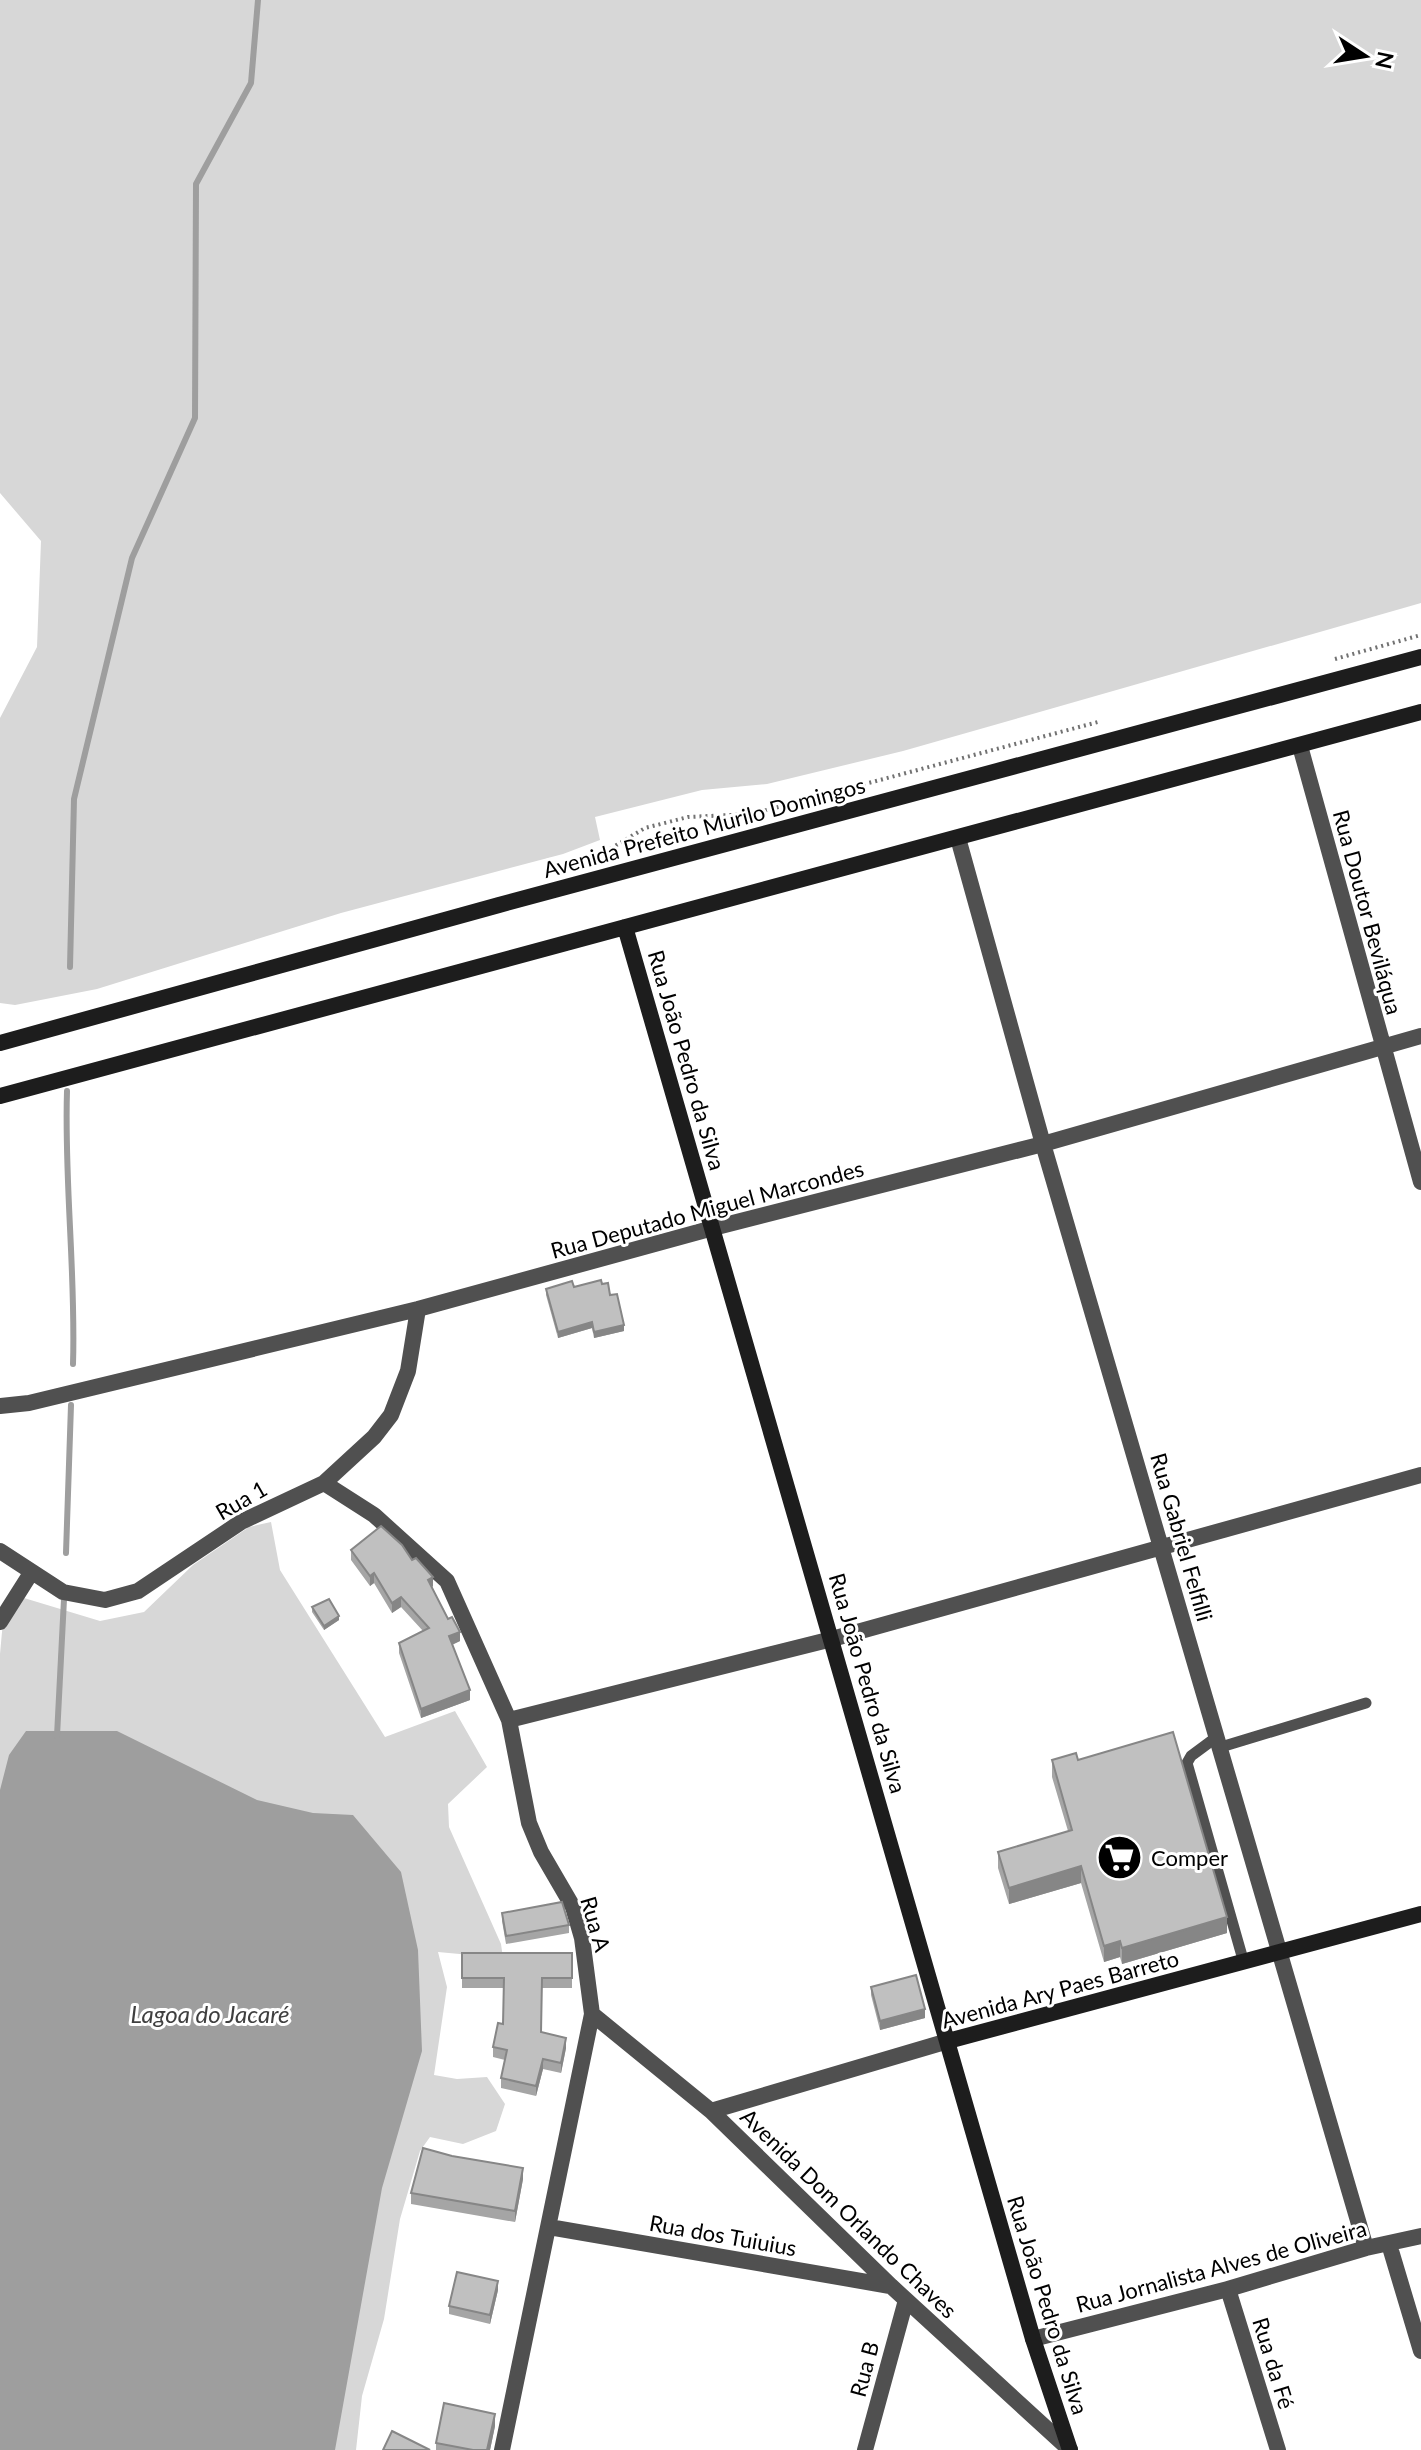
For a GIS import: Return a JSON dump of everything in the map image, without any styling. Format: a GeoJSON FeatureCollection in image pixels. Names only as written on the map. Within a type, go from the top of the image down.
{"type":"FeatureCollection","features":[{"type":"Feature","properties":{"kind":"main road","name":"Avenida Prefeito Murilo Domingos"},"geometry":{"type":"LineString","coordinates":[[0,1043],[528,897],[1421,657]]}},
{"type":"Feature","properties":{"kind":"main road"},"geometry":{"type":"LineString","coordinates":[[0,1096],[1421,712]]}},
{"type":"Feature","properties":{"kind":"main road","name":"Rua João Pedro da Silva"},"geometry":{"type":"LineString","coordinates":[[625,927],[1033,2339],[1070,2450]]}},
{"type":"Feature","properties":{"kind":"main road","name":"Avenida Ary Paes Barreto"},"geometry":{"type":"LineString","coordinates":[[948,2041],[1421,1914]]}},
{"type":"Feature","properties":{"kind":"street","name":"Rua Doutor Beviláqua"},"geometry":{"type":"LineString","coordinates":[[1300,746],[1421,1182]]}},
{"type":"Feature","properties":{"kind":"street","name":"Rua Gabriel Felfilli"},"geometry":{"type":"LineString","coordinates":[[958,838],[1043,1144],[1366,2248]]}},
{"type":"Feature","properties":{"kind":"street","name":"Rua Deputado Miguel Marcondes"},"geometry":{"type":"LineString","coordinates":[[0,1406],[29,1403],[418,1309],[713,1228],[1043,1144],[1421,1036]]}},
{"type":"Feature","properties":{"kind":"street","name":"Rua 1"},"geometry":{"type":"LineString","coordinates":[[0,1551],[63,1592],[105,1600],[138,1591],[241,1522],[324,1483],[374,1437],[391,1415],[408,1371],[418,1309]]}},
{"type":"Feature","properties":{"kind":"street"},"geometry":{"type":"LineString","coordinates":[[509,1720],[832,1639],[1421,1475]]}},
{"type":"Feature","properties":{"kind":"street","name":"Rua A"},"geometry":{"type":"LineString","coordinates":[[324,1483],[374,1515],[447,1581],[509,1720],[529,1823],[541,1852],[573,1907],[582,1938],[592,2014],[505,2449]]}},
{"type":"Feature","properties":{"kind":"street"},"geometry":{"type":"LineString","coordinates":[[0,1622],[31,1573]]}},
{"type":"Feature","properties":{"kind":"street","name":"Avenida Dom Orlando Chaves"},"geometry":{"type":"LineString","coordinates":[[592,2014],[711,2111],[891,2286],[1070,2450]]}},
{"type":"Feature","properties":{"kind":"street","name":"Avenida Ary Paes Barreto"},"geometry":{"type":"LineString","coordinates":[[711,2111],[948,2041]]}},
{"type":"Feature","properties":{"kind":"street","name":"Rua dos Tuiuius"},"geometry":{"type":"LineString","coordinates":[[549,2227],[891,2286]]}},
{"type":"Feature","properties":{"kind":"street","name":"Rua Jornalista Alves de Oliveira"},"geometry":{"type":"LineString","coordinates":[[1033,2339],[1228,2289],[1366,2248],[1421,2236]]}},
{"type":"Feature","properties":{"kind":"street"},"geometry":{"type":"LineString","coordinates":[[1389,2244],[1421,2351]]}},
{"type":"Feature","properties":{"kind":"street","name":"Rua da Fé"},"geometry":{"type":"LineString","coordinates":[[1228,2289],[1278,2450]]}},
{"type":"Feature","properties":{"kind":"street","name":"Rua B"},"geometry":{"type":"LineString","coordinates":[[865,2450],[906,2300]]}},
{"type":"Feature","properties":{"kind":"lane"},"geometry":{"type":"LineString","coordinates":[[1244,1963],[1187,1763],[1191,1756],[1219,1742],[1366,1703]]}},
{"type":"Feature","properties":{"kind":"shaded area"},"geometry":{"type":"Polygon","coordinates":[[[0,0],[1421,0],[1421,603],[903,751],[767,784],[702,790],[595,817],[600,840],[563,854],[341,913],[97,989],[15,1005],[0,1003],[0,718],[37,647],[41,541],[0,493],[0,0]]]}},
{"type":"Feature","properties":{"kind":"shaded area","name":"Lagoa do Jacaré"},"geometry":{"type":"Polygon","coordinates":[[[271,1522],[280,1570],[385,1737],[455,1711],[487,1767],[448,1804],[449,1827],[501,1944],[503,1958],[438,1952],[447,1987],[434,2075],[457,2079],[487,2077],[505,2104],[496,2131],[463,2144],[430,2137],[420,2151],[400,2219],[384,2319],[362,2396],[356,2450],[0,2450],[0,1654],[3,1621],[24,1598],[100,1621],[144,1612],[193,1565],[249,1527],[271,1522]]]}},
{"type":"Feature","properties":{"kind":"water","name":"Lagoa do Jacaré"},"geometry":{"type":"Polygon","coordinates":[[[26,1731],[117,1731],[257,1800],[313,1813],[353,1815],[401,1872],[418,1950],[422,2051],[382,2188],[335,2450],[0,2450],[0,1790],[9,1755],[26,1731]]]}},
{"type":"Feature","properties":{"kind":"building"},"geometry":{"type":"Polygon","coordinates":[[[601,1280],[602,1284],[608,1283],[610,1295],[617,1294],[624,1325],[594,1332],[592,1322],[558,1332],[546,1289],[572,1281],[574,1287],[601,1280]]]}},
{"type":"Feature","properties":{"kind":"building"},"geometry":{"type":"Polygon","coordinates":[[[381,1526],[402,1545],[412,1560],[416,1558],[433,1577],[428,1580],[448,1619],[452,1617],[460,1632],[449,1636],[470,1690],[421,1709],[399,1643],[429,1628],[401,1597],[392,1603],[374,1573],[370,1576],[351,1550],[381,1526]]]}},
{"type":"Feature","properties":{"kind":"building"},"geometry":{"type":"Polygon","coordinates":[[[329,1599],[339,1616],[324,1626],[312,1607],[329,1599]]]}},
{"type":"Feature","properties":{"kind":"building","name":"Comper"},"geometry":{"type":"Polygon","coordinates":[[[1173,1732],[1227,1917],[1122,1948],[1120,1941],[1104,1946],[1081,1866],[1009,1888],[998,1852],[1072,1830],[1052,1760],[1076,1753],[1078,1760],[1173,1732]]]}},
{"type":"Feature","properties":{"kind":"building"},"geometry":{"type":"Polygon","coordinates":[[[562,1902],[569,1925],[506,1936],[502,1913],[562,1902]]]}},
{"type":"Feature","properties":{"kind":"building"},"geometry":{"type":"Polygon","coordinates":[[[462,1953],[572,1953],[572,1978],[542,1978],[541,2032],[566,2038],[561,2063],[543,2059],[536,2086],[501,2078],[507,2050],[493,2047],[498,2023],[503,2024],[504,1978],[462,1978],[462,1953]]]}},
{"type":"Feature","properties":{"kind":"building"},"geometry":{"type":"Polygon","coordinates":[[[916,1975],[925,2009],[880,2021],[871,1987],[916,1975]]]}},
{"type":"Feature","properties":{"kind":"building"},"geometry":{"type":"Polygon","coordinates":[[[423,2148],[523,2168],[515,2211],[411,2193],[423,2148]]]}},
{"type":"Feature","properties":{"kind":"building"},"geometry":{"type":"Polygon","coordinates":[[[457,2272],[498,2281],[490,2315],[449,2306],[457,2272]]]}},
{"type":"Feature","properties":{"kind":"building"},"geometry":{"type":"Polygon","coordinates":[[[444,2403],[495,2414],[487,2450],[436,2443],[444,2403]]]}},
{"type":"Feature","properties":{"kind":"building"},"geometry":{"type":"Polygon","coordinates":[[[392,2431],[430,2450],[383,2450],[392,2431]]]}},
{"type":"Feature","properties":{"kind":"waterway"},"geometry":{"type":"LineString","coordinates":[[70,967],[74,799],[132,558],[195,418],[196,184],[251,83],[258,0]]}},
{"type":"Feature","properties":{"kind":"waterway"},"geometry":{"type":"LineString","coordinates":[[67,1091],[73,1364]]}},
{"type":"Feature","properties":{"kind":"waterway"},"geometry":{"type":"LineString","coordinates":[[66,1553],[71,1405]]}},
{"type":"Feature","properties":{"kind":"waterway"},"geometry":{"type":"LineString","coordinates":[[57,1736],[64,1599]]}},
{"type":"Feature","properties":{"kind":"place","name":"Comper"},"geometry":{"type":"Point","coordinates":[1120,1857]}}]}
